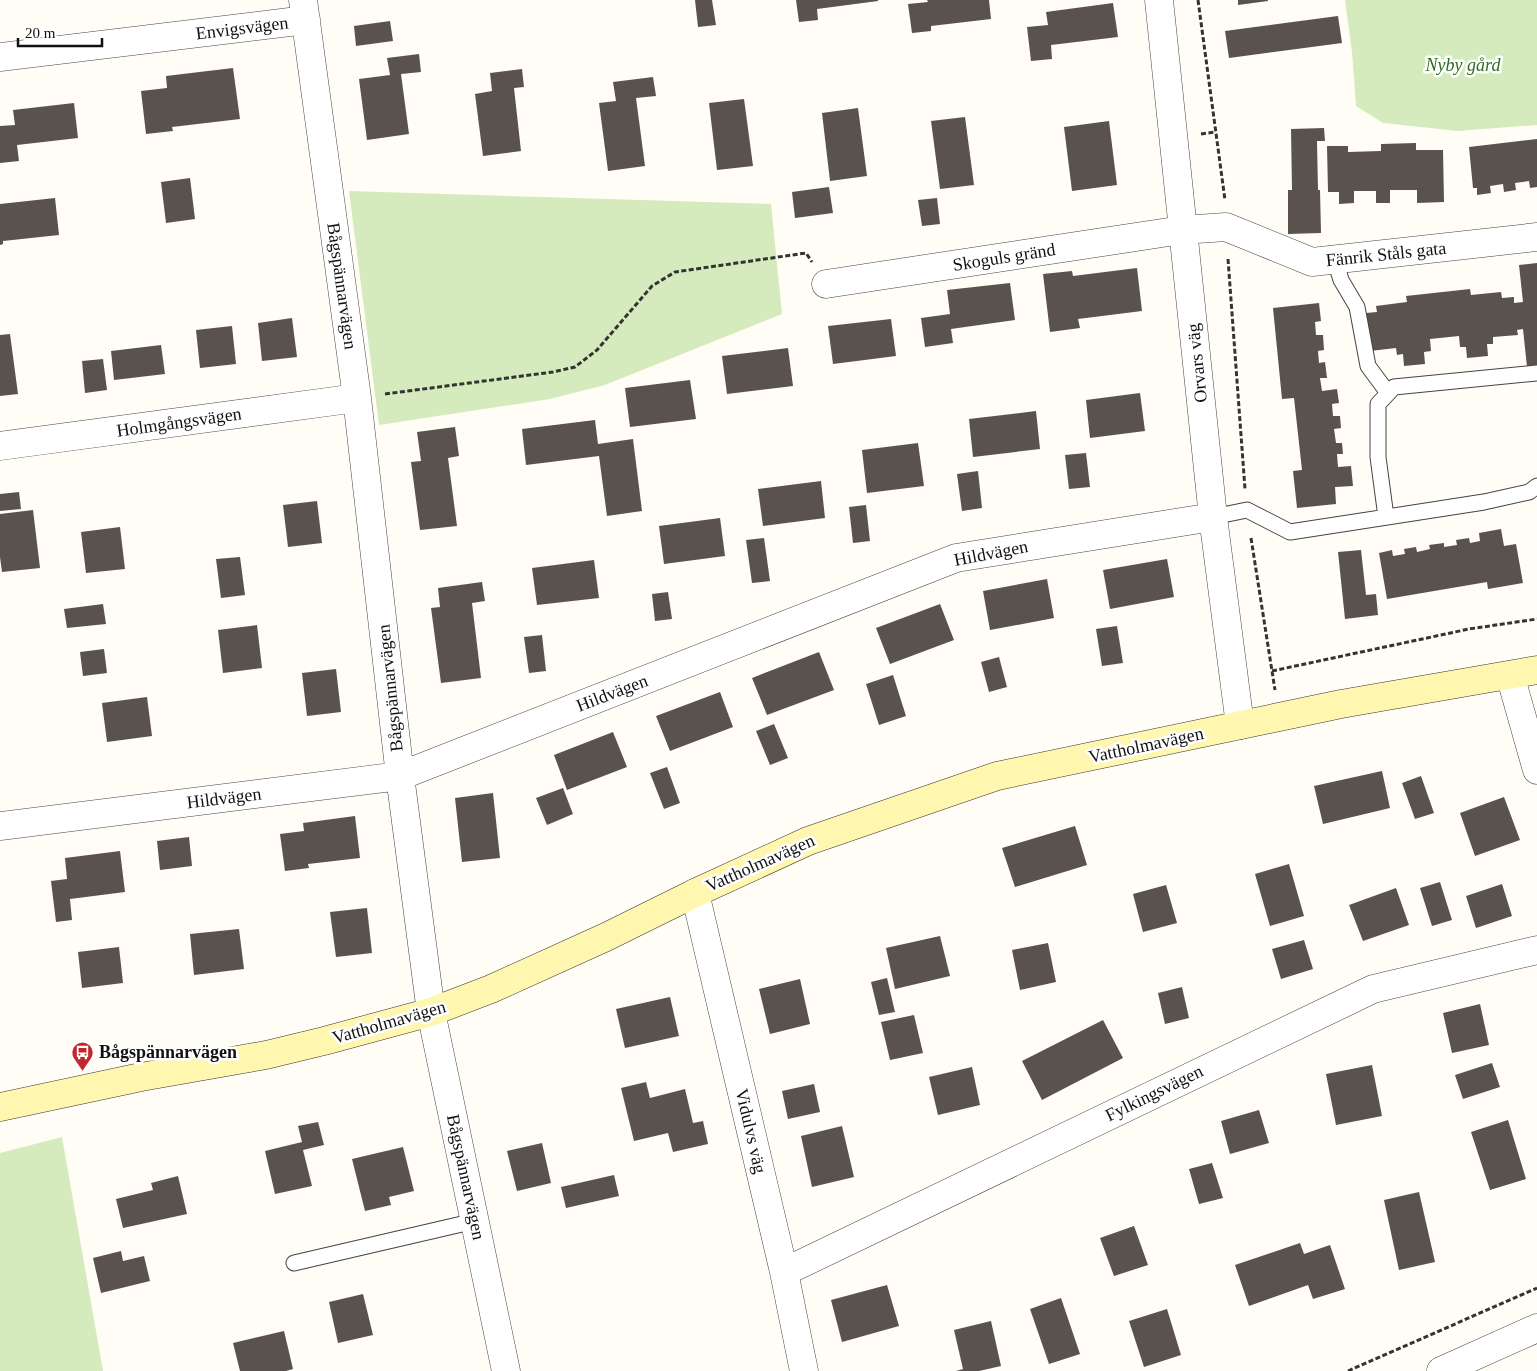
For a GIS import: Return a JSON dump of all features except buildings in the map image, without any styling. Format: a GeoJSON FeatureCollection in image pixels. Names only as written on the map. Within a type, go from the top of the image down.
{"type":"FeatureCollection","features":[{"type":"Feature","properties":{"kind":"main road","name":"Vattholmavägen"},"geometry":{"type":"LineString","coordinates":[[0,1107],[141,1076],[266,1055],[431,1012],[491,990],[808,841],[997,776],[1340,704],[1537,670]]}},
{"type":"Feature","properties":{"kind":"street","name":"Orvars väg"},"geometry":{"type":"LineString","coordinates":[[1159,0],[1213,516],[1240,725]]}},
{"type":"Feature","properties":{"kind":"street","name":"Envigsvägen"},"geometry":{"type":"LineString","coordinates":[[0,57],[304,10]]}},
{"type":"Feature","properties":{"kind":"street","name":"Bågspännarvägen"},"geometry":{"type":"LineString","coordinates":[[304,10],[358,398],[400,776],[431,1012],[506,1371]]}},
{"type":"Feature","properties":{"kind":"street","name":"Fänrik Ståls gata"},"geometry":{"type":"LineString","coordinates":[[1182,230],[1226,227],[1312,262],[1537,237]]}},
{"type":"Feature","properties":{"kind":"street","name":"Skoguls gränd"},"geometry":{"type":"LineString","coordinates":[[826,284],[1182,230]]}},
{"type":"Feature","properties":{"kind":"street","name":"Holmgångsvägen"},"geometry":{"type":"LineString","coordinates":[[0,446],[358,398]]}},
{"type":"Feature","properties":{"kind":"street","name":"Hildvägen"},"geometry":{"type":"LineString","coordinates":[[0,826],[400,776],[956,558],[1213,516]]}},
{"type":"Feature","properties":{"kind":"street"},"geometry":{"type":"LineString","coordinates":[[1510,675],[1537,770]]}},
{"type":"Feature","properties":{"kind":"street","name":"Vidulvs väg"},"geometry":{"type":"LineString","coordinates":[[695,893],[784,1272],[804,1371]]}},
{"type":"Feature","properties":{"kind":"street","name":"Fylkingsvägen"},"geometry":{"type":"LineString","coordinates":[[784,1272],[1373,989],[1537,950]]}},
{"type":"Feature","properties":{"kind":"street"},"geometry":{"type":"LineString","coordinates":[[1440,1371],[1537,1328]]}},
{"type":"Feature","properties":{"kind":"lane"},"geometry":{"type":"LineString","coordinates":[[1335,260],[1341,280],[1357,307],[1368,366],[1388,393]]}},
{"type":"Feature","properties":{"kind":"lane"},"geometry":{"type":"LineString","coordinates":[[1386,517],[1378,457],[1378,404],[1394,387],[1537,373]]}},
{"type":"Feature","properties":{"kind":"lane"},"geometry":{"type":"LineString","coordinates":[[1213,516],[1247,510],[1290,532],[1484,502],[1530,492],[1537,486]]}},
{"type":"Feature","properties":{"kind":"lane"},"geometry":{"type":"LineString","coordinates":[[294,1263],[475,1221]]}},
{"type":"Feature","properties":{"kind":"path"},"geometry":{"type":"LineString","coordinates":[[1198,0],[1226,213],[1247,510],[1278,717]]}},
{"type":"Feature","properties":{"kind":"path"},"geometry":{"type":"LineString","coordinates":[[1195,135],[1216,132]]}},
{"type":"Feature","properties":{"kind":"path"},"geometry":{"type":"LineString","coordinates":[[358,398],[553,372],[575,367],[597,350],[652,286],[675,272],[806,253],[826,284]]}},
{"type":"Feature","properties":{"kind":"path"},"geometry":{"type":"LineString","coordinates":[[1272,671],[1469,629],[1537,619]]}},
{"type":"Feature","properties":{"kind":"path"},"geometry":{"type":"LineString","coordinates":[[1348,1371],[1537,1288]]}},
{"type":"Feature","properties":{"kind":"green space","name":"Nyby gård"},"geometry":{"type":"Polygon","coordinates":[[[1345,0],[1537,0],[1537,125],[1458,131],[1383,123],[1356,106],[1352,52],[1345,0]]]}},
{"type":"Feature","properties":{"kind":"green space"},"geometry":{"type":"Polygon","coordinates":[[[349,191],[771,204],[782,314],[605,385],[550,399],[379,425],[349,191]]]}},
{"type":"Feature","properties":{"kind":"green space"},"geometry":{"type":"Polygon","coordinates":[[[62,1137],[103,1371],[0,1371],[0,1153],[62,1137]]]}},
{"type":"Feature","properties":{"kind":"place","name":"Bågspännarvägen"},"geometry":{"type":"Point","coordinates":[83,1071]}}]}
